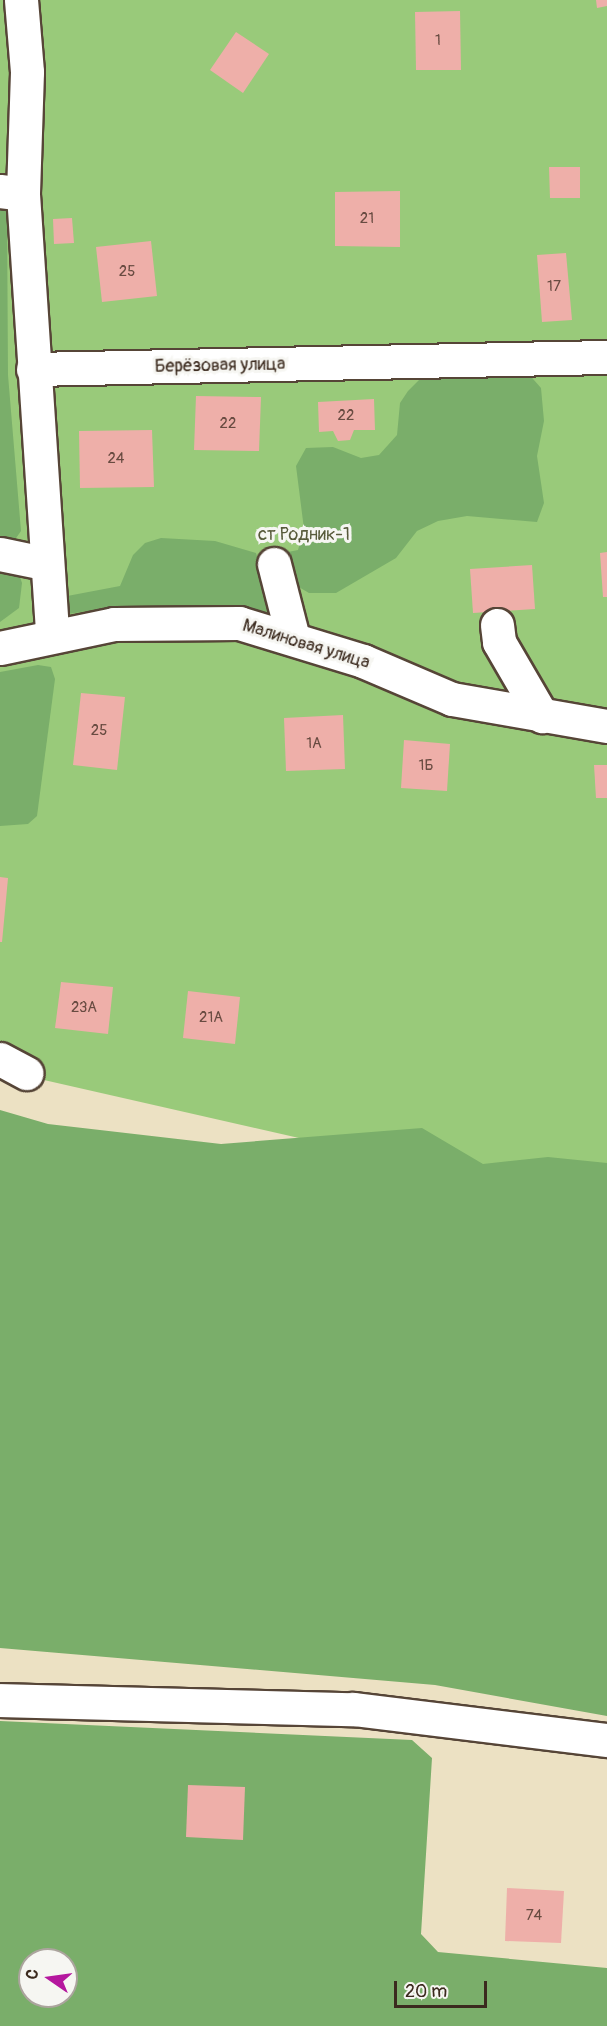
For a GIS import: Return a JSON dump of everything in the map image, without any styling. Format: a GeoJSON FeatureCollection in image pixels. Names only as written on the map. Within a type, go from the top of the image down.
{"type":"FeatureCollection","features":[{"type":"Feature","properties":{"kind":"street"},"geometry":{"type":"LineString","coordinates":[[21,0],[27,72],[12,192],[33,369],[44,563],[52,635]]}},
{"type":"Feature","properties":{"kind":"street","name":"Берёзовая улица"},"geometry":{"type":"LineString","coordinates":[[33,369],[607,357]]}},
{"type":"Feature","properties":{"kind":"street"},"geometry":{"type":"LineString","coordinates":[[0,554],[44,563]]}},
{"type":"Feature","properties":{"kind":"street"},"geometry":{"type":"LineString","coordinates":[[274,564],[293,638]]}},
{"type":"Feature","properties":{"kind":"street","name":"Малиновая улица"},"geometry":{"type":"LineString","coordinates":[[0,648],[52,635],[177,620],[239,623],[293,638],[452,699],[607,726]]}},
{"type":"Feature","properties":{"kind":"street"},"geometry":{"type":"LineString","coordinates":[[496,625],[498,642],[542,716]]}},
{"type":"Feature","properties":{"kind":"street"},"geometry":{"type":"LineString","coordinates":[[0,1700],[353,1709],[607,1740]]}},
{"type":"Feature","properties":{"kind":"green space","name":"ст Родник-1"},"geometry":{"type":"Polygon","coordinates":[[[0,0],[607,0],[607,1208],[0,1070],[0,0]]]}},
{"type":"Feature","properties":{"kind":"green space"},"geometry":{"type":"Polygon","coordinates":[[[0,205],[7,208],[8,375],[21,531],[14,541],[0,542],[0,205]]]}},
{"type":"Feature","properties":{"kind":"green space"},"geometry":{"type":"Polygon","coordinates":[[[447,370],[526,371],[541,388],[544,421],[537,456],[544,503],[537,522],[467,516],[438,521],[417,531],[396,558],[336,593],[309,593],[292,583],[283,553],[298,550],[304,529],[296,466],[306,448],[333,447],[361,458],[379,455],[397,435],[400,403],[408,391],[421,378],[447,370]]]}},
{"type":"Feature","properties":{"kind":"green space"},"geometry":{"type":"Polygon","coordinates":[[[161,538],[215,541],[256,553],[271,609],[263,614],[87,611],[63,615],[62,597],[120,586],[133,555],[145,543],[161,538]]]}},
{"type":"Feature","properties":{"kind":"green space"},"geometry":{"type":"Polygon","coordinates":[[[0,569],[19,574],[22,583],[19,608],[0,622],[0,569]]]}},
{"type":"Feature","properties":{"kind":"green space"},"geometry":{"type":"Polygon","coordinates":[[[38,665],[51,667],[55,679],[37,816],[28,824],[0,826],[0,672],[38,665]]]}},
{"type":"Feature","properties":{"kind":"green space"},"geometry":{"type":"Polygon","coordinates":[[[0,1110],[48,1124],[221,1144],[422,1128],[483,1164],[548,1157],[607,1163],[607,1716],[435,1685],[0,1648],[0,1110]]]}},
{"type":"Feature","properties":{"kind":"green space"},"geometry":{"type":"Polygon","coordinates":[[[0,1721],[412,1740],[432,1758],[421,1934],[438,1952],[607,1968],[607,2026],[0,2026],[0,1721]]]}},
{"type":"Feature","properties":{"kind":"building"},"geometry":{"type":"Polygon","coordinates":[[[596,0],[607,0],[607,6],[597,8],[596,0]]]}},
{"type":"Feature","properties":{"kind":"building"},"geometry":{"type":"Polygon","coordinates":[[[460,11],[461,70],[416,70],[415,12],[460,11]]]}},
{"type":"Feature","properties":{"kind":"building"},"geometry":{"type":"Polygon","coordinates":[[[236,32],[269,54],[243,93],[210,70],[236,32]]]}},
{"type":"Feature","properties":{"kind":"building"},"geometry":{"type":"Polygon","coordinates":[[[549,167],[580,167],[580,198],[550,198],[549,167]]]}},
{"type":"Feature","properties":{"kind":"building"},"geometry":{"type":"Polygon","coordinates":[[[400,191],[400,247],[335,246],[335,192],[400,191]]]}},
{"type":"Feature","properties":{"kind":"building"},"geometry":{"type":"Polygon","coordinates":[[[72,218],[74,243],[54,244],[53,219],[72,218]]]}},
{"type":"Feature","properties":{"kind":"building"},"geometry":{"type":"Polygon","coordinates":[[[151,241],[157,296],[102,302],[96,247],[151,241]]]}},
{"type":"Feature","properties":{"kind":"building"},"geometry":{"type":"Polygon","coordinates":[[[566,253],[572,320],[542,322],[537,255],[566,253]]]}},
{"type":"Feature","properties":{"kind":"building"},"geometry":{"type":"Polygon","coordinates":[[[196,396],[261,397],[259,451],[194,450],[196,396]]]}},
{"type":"Feature","properties":{"kind":"building"},"geometry":{"type":"Polygon","coordinates":[[[374,399],[375,430],[354,430],[350,440],[338,441],[333,431],[319,432],[318,402],[374,399]]]}},
{"type":"Feature","properties":{"kind":"building"},"geometry":{"type":"Polygon","coordinates":[[[152,430],[154,487],[80,488],[79,431],[152,430]]]}},
{"type":"Feature","properties":{"kind":"building"},"geometry":{"type":"Polygon","coordinates":[[[607,552],[607,597],[603,597],[600,553],[607,552]]]}},
{"type":"Feature","properties":{"kind":"building"},"geometry":{"type":"Polygon","coordinates":[[[532,565],[535,609],[473,613],[470,569],[532,565]]]}},
{"type":"Feature","properties":{"kind":"building"},"geometry":{"type":"Polygon","coordinates":[[[81,693],[125,697],[117,770],[73,765],[81,693]]]}},
{"type":"Feature","properties":{"kind":"building"},"geometry":{"type":"Polygon","coordinates":[[[343,715],[345,769],[286,771],[284,718],[343,715]]]}},
{"type":"Feature","properties":{"kind":"building"},"geometry":{"type":"Polygon","coordinates":[[[404,740],[450,744],[447,791],[401,788],[404,740]]]}},
{"type":"Feature","properties":{"kind":"building"},"geometry":{"type":"Polygon","coordinates":[[[594,765],[607,765],[607,798],[596,798],[594,765]]]}},
{"type":"Feature","properties":{"kind":"building"},"geometry":{"type":"Polygon","coordinates":[[[0,877],[8,878],[2,942],[0,942],[0,877]]]}},
{"type":"Feature","properties":{"kind":"building"},"geometry":{"type":"Polygon","coordinates":[[[61,982],[113,987],[108,1034],[55,1028],[61,982]]]}},
{"type":"Feature","properties":{"kind":"building"},"geometry":{"type":"Polygon","coordinates":[[[188,991],[240,997],[235,1044],[183,1038],[188,991]]]}},
{"type":"Feature","properties":{"kind":"building"},"geometry":{"type":"Polygon","coordinates":[[[188,1785],[245,1787],[243,1840],[186,1837],[188,1785]]]}},
{"type":"Feature","properties":{"kind":"building"},"geometry":{"type":"Polygon","coordinates":[[[507,1888],[564,1891],[561,1943],[505,1941],[507,1888]]]}}]}
